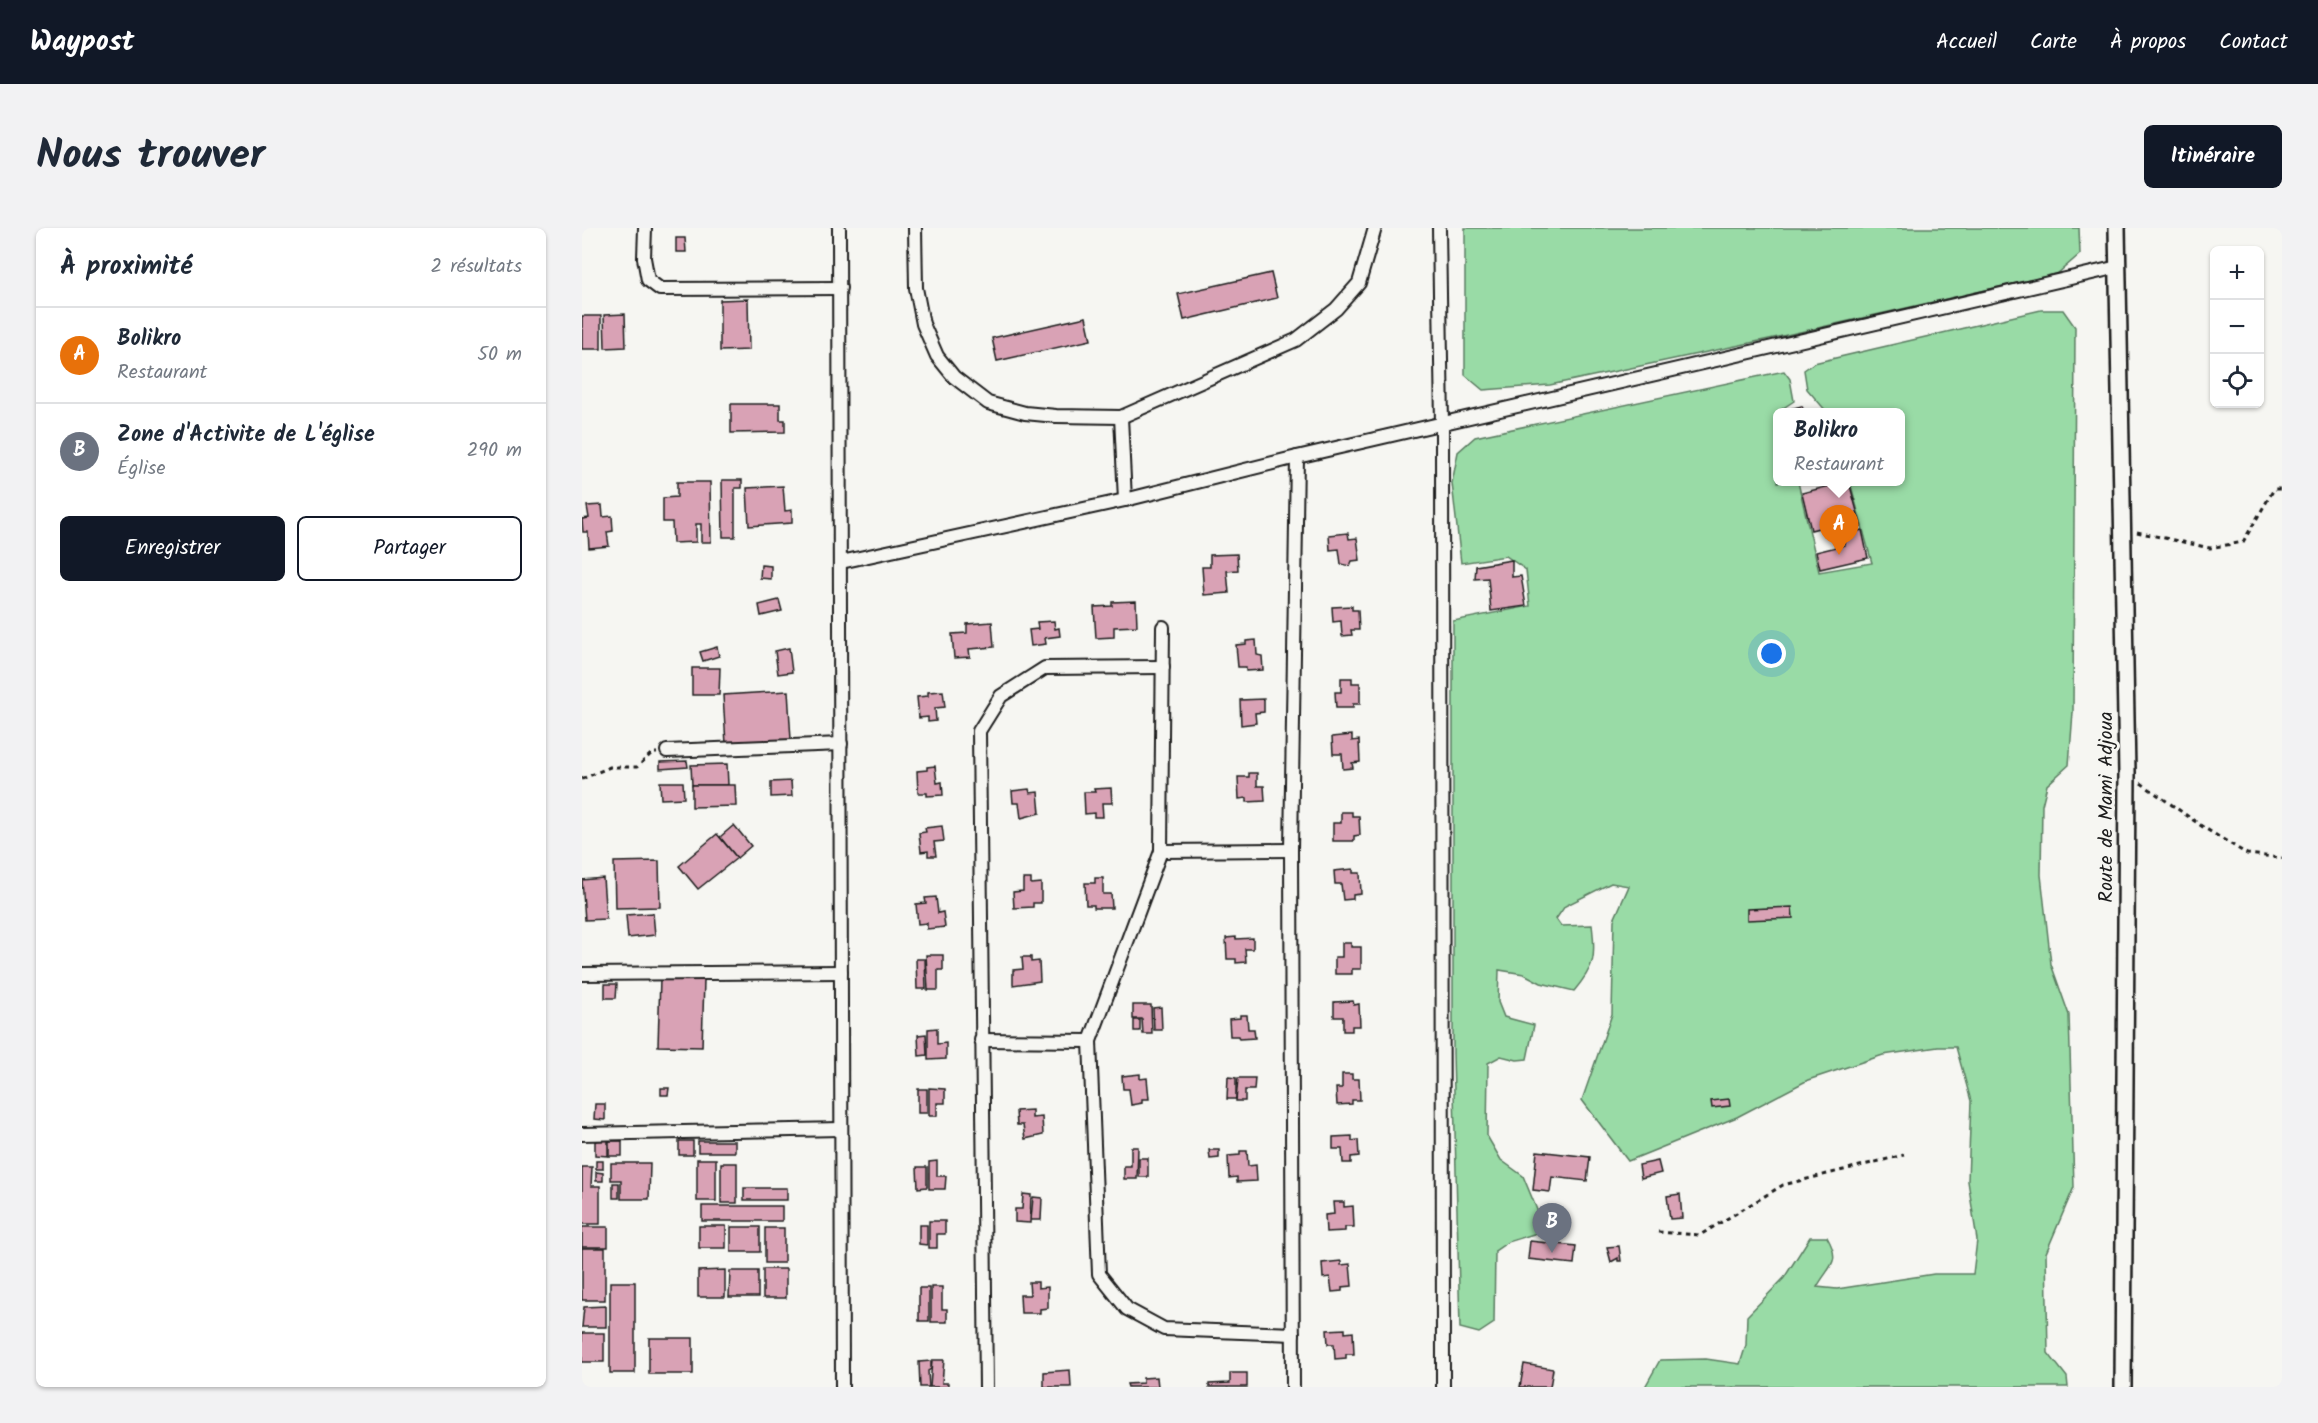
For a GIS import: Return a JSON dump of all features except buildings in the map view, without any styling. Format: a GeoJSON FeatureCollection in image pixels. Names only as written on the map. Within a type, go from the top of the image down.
{"type":"FeatureCollection","features":[{"type":"Feature","properties":{"kind":"street"},"geometry":{"type":"LineString","coordinates":[[645,228],[644,258],[648,280],[660,288],[840,288]]}},
{"type":"Feature","properties":{"kind":"street"},"geometry":{"type":"LineString","coordinates":[[839,228],[842,1387]]}},
{"type":"Feature","properties":{"kind":"street"},"geometry":{"type":"LineString","coordinates":[[915,228],[916,288],[923,324],[936,356],[954,377],[988,403],[1025,413],[1121,417],[1296,340],[1336,309],[1359,283],[1375,228]]}},
{"type":"Feature","properties":{"kind":"street"},"geometry":{"type":"LineString","coordinates":[[1439,228],[1442,425],[1443,1387]]}},
{"type":"Feature","properties":{"kind":"street","name":"Route de Mami Adjoua"},"geometry":{"type":"LineString","coordinates":[[2117,228],[2127,773],[2123,1387]]}},
{"type":"Feature","properties":{"kind":"street"},"geometry":{"type":"LineString","coordinates":[[841,562],[1125,500],[1297,457],[2118,267]]}},
{"type":"Feature","properties":{"kind":"street"},"geometry":{"type":"LineString","coordinates":[[1121,417],[1125,500]]}},
{"type":"Feature","properties":{"kind":"street"},"geometry":{"type":"LineString","coordinates":[[1293,1387],[1291,850],[1297,457]]}},
{"type":"Feature","properties":{"kind":"street"},"geometry":{"type":"LineString","coordinates":[[1163,627],[1161,851],[1090,1041],[1099,1274],[1127,1309],[1164,1329],[1293,1334]]}},
{"type":"Feature","properties":{"kind":"street"},"geometry":{"type":"LineString","coordinates":[[986,1387],[979,731],[1001,696],[1045,668],[1163,668]]}},
{"type":"Feature","properties":{"kind":"street"},"geometry":{"type":"LineString","coordinates":[[668,751],[841,744]]}},
{"type":"Feature","properties":{"kind":"street"},"geometry":{"type":"LineString","coordinates":[[1161,851],[1291,850]]}},
{"type":"Feature","properties":{"kind":"street"},"geometry":{"type":"LineString","coordinates":[[582,974],[841,972]]}},
{"type":"Feature","properties":{"kind":"street"},"geometry":{"type":"LineString","coordinates":[[981,1040],[1090,1041]]}},
{"type":"Feature","properties":{"kind":"street"},"geometry":{"type":"LineString","coordinates":[[582,1134],[841,1129]]}},
{"type":"Feature","properties":{"kind":"path"},"geometry":{"type":"LineString","coordinates":[[2124,529],[2210,548],[2243,542],[2274,489],[2282,489]]}},
{"type":"Feature","properties":{"kind":"path"},"geometry":{"type":"LineString","coordinates":[[582,779],[610,767],[637,767],[652,753],[668,751]]}},
{"type":"Feature","properties":{"kind":"path"},"geometry":{"type":"LineString","coordinates":[[2127,773],[2203,827],[2247,854],[2282,858]]}},
{"type":"Feature","properties":{"kind":"path"},"geometry":{"type":"LineString","coordinates":[[1658,1232],[1700,1235],[1783,1185],[1904,1155]]}},
{"type":"Feature","properties":{"kind":"green space"},"geometry":{"type":"Polygon","coordinates":[[[1465,228],[2079,228],[2080,254],[2057,274],[1769,339],[1550,385],[1483,390],[1465,375],[1465,228]]]}},
{"type":"Feature","properties":{"kind":"green space"},"geometry":{"type":"Polygon","coordinates":[[[2041,310],[2063,310],[2075,327],[2073,712],[2069,765],[2047,785],[2042,805],[2041,875],[2051,964],[2069,1015],[2074,1187],[2046,1253],[2048,1353],[2067,1377],[2068,1387],[1645,1387],[1660,1360],[1706,1359],[1740,1364],[1746,1345],[1747,1316],[1784,1278],[1810,1237],[1827,1237],[1834,1258],[1817,1287],[1837,1289],[1934,1274],[1973,1274],[1977,1240],[1968,1181],[1971,1101],[1956,1047],[1938,1047],[1883,1055],[1808,1080],[1737,1117],[1628,1161],[1582,1100],[1612,1014],[1614,920],[1629,886],[1611,883],[1565,906],[1556,919],[1561,926],[1592,925],[1594,953],[1592,961],[1586,975],[1574,991],[1541,983],[1524,974],[1499,970],[1498,1002],[1504,1017],[1534,1025],[1527,1059],[1517,1060],[1501,1056],[1488,1063],[1487,1136],[1501,1160],[1523,1176],[1544,1227],[1540,1232],[1508,1242],[1495,1251],[1494,1323],[1479,1333],[1460,1328],[1453,1053],[1453,621],[1530,606],[1526,570],[1506,556],[1461,563],[1452,483],[1458,452],[1475,437],[1784,371],[1790,379],[1794,401],[1784,408],[1773,408],[1773,486],[1799,486],[1819,572],[1872,563],[1851,486],[1905,486],[1905,408],[1824,408],[1807,389],[1804,370],[1814,363],[2041,310]]]}},
{"type":"Feature","properties":{"kind":"place","name":"Bolikro"},"geometry":{"type":"Point","coordinates":[1839,555]}},
{"type":"Feature","properties":{"kind":"place","name":"Zone d'Activite de L'église"},"geometry":{"type":"Point","coordinates":[1552,1253]}}]}
